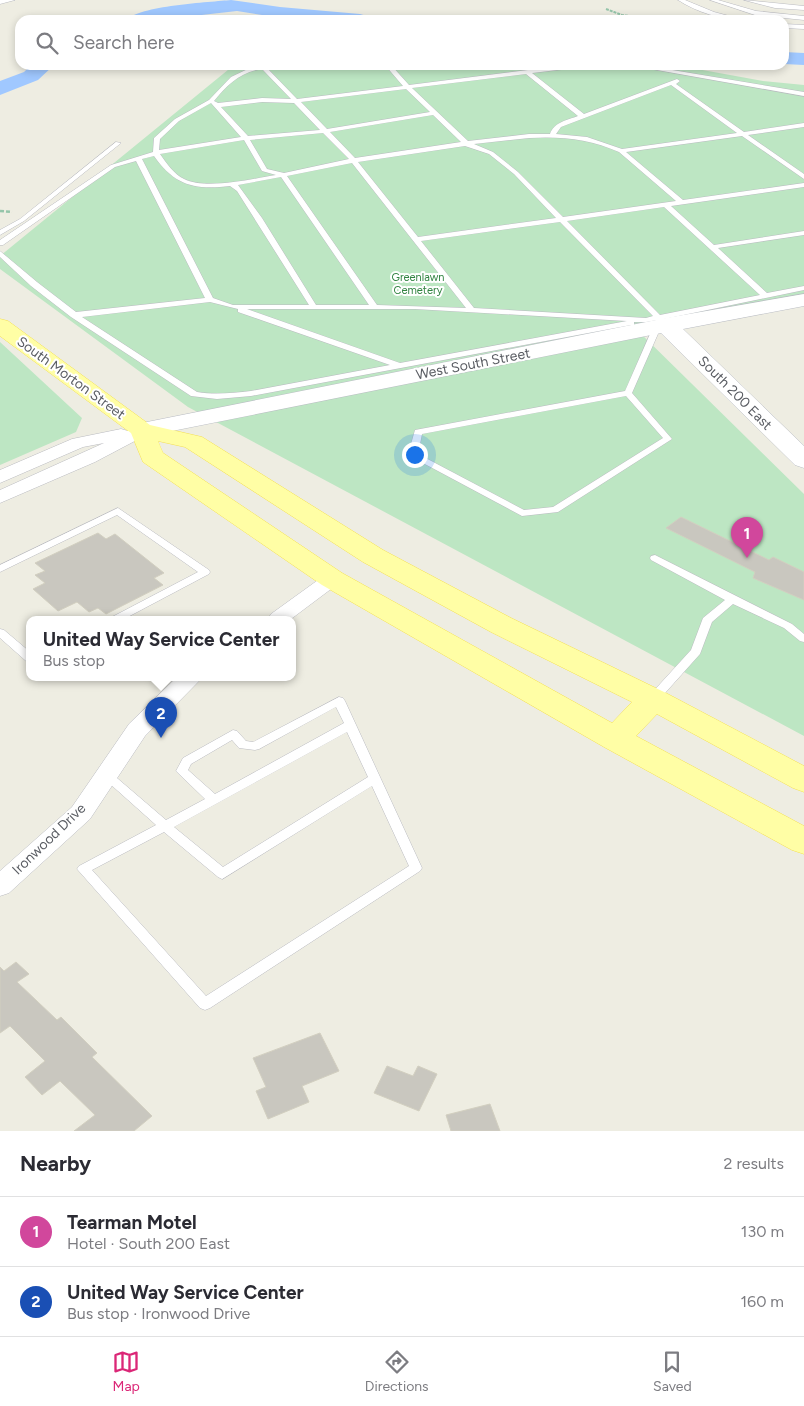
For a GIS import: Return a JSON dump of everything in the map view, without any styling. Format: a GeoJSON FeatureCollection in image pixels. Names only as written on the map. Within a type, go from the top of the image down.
{"type":"FeatureCollection","features":[{"type":"Feature","properties":{"kind":"main road","name":"South Morton Street"},"geometry":{"type":"LineString","coordinates":[[0,326],[142,430]]}},
{"type":"Feature","properties":{"kind":"main road"},"geometry":{"type":"LineString","coordinates":[[142,430],[152,457],[332,579],[615,740],[804,841]]}},
{"type":"Feature","properties":{"kind":"main road"},"geometry":{"type":"LineString","coordinates":[[142,430],[193,442],[373,556],[501,625],[652,699],[804,780]]}},
{"type":"Feature","properties":{"kind":"main road"},"geometry":{"type":"LineString","coordinates":[[615,740],[652,699]]}},
{"type":"Feature","properties":{"kind":"street","name":"West South Street"},"geometry":{"type":"LineString","coordinates":[[142,430],[657,322],[804,300]]}},
{"type":"Feature","properties":{"kind":"street","name":"South 200 East"},"geometry":{"type":"LineString","coordinates":[[657,322],[804,460]]}},
{"type":"Feature","properties":{"kind":"street"},"geometry":{"type":"LineString","coordinates":[[1,490],[89,458],[142,430]]}},
{"type":"Feature","properties":{"kind":"street"},"geometry":{"type":"LineString","coordinates":[[282,616],[332,579]]}},
{"type":"Feature","properties":{"kind":"street","name":"Ironwood Drive"},"geometry":{"type":"LineString","coordinates":[[0,886],[81,813],[137,730],[180,684],[185,681]]}},
{"type":"Feature","properties":{"kind":"lane"},"geometry":{"type":"LineString","coordinates":[[0,2],[12,0]]}},
{"type":"Feature","properties":{"kind":"lane"},"geometry":{"type":"LineString","coordinates":[[681,0],[720,15]]}},
{"type":"Feature","properties":{"kind":"lane"},"geometry":{"type":"LineString","coordinates":[[713,0],[755,13],[775,15]]}},
{"type":"Feature","properties":{"kind":"lane"},"geometry":{"type":"LineString","coordinates":[[747,0],[775,6],[804,8]]}},
{"type":"Feature","properties":{"kind":"lane"},"geometry":{"type":"LineString","coordinates":[[789,16],[804,18]]}},
{"type":"Feature","properties":{"kind":"lane"},"geometry":{"type":"LineString","coordinates":[[789,26],[804,27]]}},
{"type":"Feature","properties":{"kind":"lane"},"geometry":{"type":"LineString","coordinates":[[214,103],[221,89],[233,78],[250,70]]}},
{"type":"Feature","properties":{"kind":"lane"},"geometry":{"type":"LineString","coordinates":[[266,70],[354,161],[472,310]]}},
{"type":"Feature","properties":{"kind":"lane"},"geometry":{"type":"LineString","coordinates":[[392,70],[408,88],[467,144],[492,154],[516,172],[657,322]]}},
{"type":"Feature","properties":{"kind":"lane"},"geometry":{"type":"LineString","coordinates":[[543,70],[296,101],[262,100],[214,103],[177,120],[157,138],[156,154],[172,173],[188,183],[201,185],[231,183],[354,161],[467,144],[553,134],[594,140],[621,151],[682,203]]}},
{"type":"Feature","properties":{"kind":"lane"},"geometry":{"type":"LineString","coordinates":[[658,70],[804,94]]}},
{"type":"Feature","properties":{"kind":"lane"},"geometry":{"type":"LineString","coordinates":[[527,72],[583,117]]}},
{"type":"Feature","properties":{"kind":"lane"},"geometry":{"type":"LineString","coordinates":[[553,134],[559,126],[689,76]]}},
{"type":"Feature","properties":{"kind":"lane"},"geometry":{"type":"LineString","coordinates":[[671,83],[804,177]]}},
{"type":"Feature","properties":{"kind":"lane"},"geometry":{"type":"LineString","coordinates":[[214,103],[246,138],[264,170],[282,174],[374,306]]}},
{"type":"Feature","properties":{"kind":"lane"},"geometry":{"type":"LineString","coordinates":[[0,243],[114,166],[156,154],[246,138],[326,131],[435,113]]}},
{"type":"Feature","properties":{"kind":"lane"},"geometry":{"type":"LineString","coordinates":[[621,151],[804,125]]}},
{"type":"Feature","properties":{"kind":"lane"},"geometry":{"type":"LineString","coordinates":[[0,233],[22,220],[118,143]]}},
{"type":"Feature","properties":{"kind":"lane"},"geometry":{"type":"LineString","coordinates":[[138,159],[210,300]]}},
{"type":"Feature","properties":{"kind":"lane"},"geometry":{"type":"LineString","coordinates":[[231,183],[239,190],[258,218],[314,307]]}},
{"type":"Feature","properties":{"kind":"lane"},"geometry":{"type":"LineString","coordinates":[[416,240],[804,185]]}},
{"type":"Feature","properties":{"kind":"lane"},"geometry":{"type":"LineString","coordinates":[[666,205],[766,296]]}},
{"type":"Feature","properties":{"kind":"lane"},"geometry":{"type":"LineString","coordinates":[[712,247],[804,233]]}},
{"type":"Feature","properties":{"kind":"lane"},"geometry":{"type":"LineString","coordinates":[[0,253],[34,284],[74,315],[194,394],[208,398],[232,396],[657,322],[804,288]]}},
{"type":"Feature","properties":{"kind":"lane"},"geometry":{"type":"LineString","coordinates":[[74,315],[210,300],[400,366]]}},
{"type":"Feature","properties":{"kind":"lane"},"geometry":{"type":"LineString","coordinates":[[233,307],[374,306],[472,310],[657,322]]}},
{"type":"Feature","properties":{"kind":"lane"},"geometry":{"type":"LineString","coordinates":[[628,393],[657,322]]}},
{"type":"Feature","properties":{"kind":"lane"},"geometry":{"type":"LineString","coordinates":[[628,393],[668,439],[555,510],[522,513],[413,455],[418,432],[628,393]]}},
{"type":"Feature","properties":{"kind":"lane"},"geometry":{"type":"LineString","coordinates":[[0,569],[118,512],[205,572],[122,616]]}},
{"type":"Feature","properties":{"kind":"lane"},"geometry":{"type":"LineString","coordinates":[[655,558],[788,626],[804,639]]}},
{"type":"Feature","properties":{"kind":"lane"},"geometry":{"type":"LineString","coordinates":[[652,699],[696,651],[707,620],[732,599]]}},
{"type":"Feature","properties":{"kind":"lane"},"geometry":{"type":"LineString","coordinates":[[0,632],[26,655]]}},
{"type":"Feature","properties":{"kind":"lane"},"geometry":{"type":"LineString","coordinates":[[214,800],[182,771],[187,761],[233,734],[243,745],[255,746],[339,701],[416,868],[205,1004],[83,869],[166,826],[214,800],[350,725]]}},
{"type":"Feature","properties":{"kind":"lane"},"geometry":{"type":"LineString","coordinates":[[106,776],[222,874],[375,779]]}},
{"type":"Feature","properties":{"kind":"path"},"geometry":{"type":"LineString","coordinates":[[606,9],[622,15]]}},
{"type":"Feature","properties":{"kind":"green space","name":"Greenlawn Cemetery"},"geometry":{"type":"Polygon","coordinates":[[[228,70],[702,70],[763,81],[804,85],[804,294],[634,327],[804,494],[804,736],[188,407],[0,269],[0,256],[228,70]]]}},
{"type":"Feature","properties":{"kind":"green space"},"geometry":{"type":"Polygon","coordinates":[[[0,342],[82,418],[76,432],[0,465],[0,342]]]}},
{"type":"Feature","properties":{"kind":"building"},"geometry":{"type":"Polygon","coordinates":[[[681,517],[769,560],[773,557],[804,572],[804,600],[753,578],[755,572],[666,528],[681,517]]]}},
{"type":"Feature","properties":{"kind":"building"},"geometry":{"type":"Polygon","coordinates":[[[98,533],[106,539],[115,534],[164,573],[154,578],[163,585],[106,614],[98,608],[89,612],[77,602],[58,611],[33,589],[45,583],[35,575],[45,571],[35,563],[98,533]]]}},
{"type":"Feature","properties":{"kind":"building"},"geometry":{"type":"Polygon","coordinates":[[[16,962],[29,974],[17,982],[57,1020],[61,1017],[97,1053],[92,1057],[152,1116],[134,1131],[74,1131],[95,1115],[60,1081],[42,1095],[25,1077],[45,1061],[10,1026],[0,1033],[0,967],[4,971],[16,962]]]}},
{"type":"Feature","properties":{"kind":"building"},"geometry":{"type":"Polygon","coordinates":[[[320,1033],[339,1071],[302,1086],[309,1102],[268,1119],[256,1091],[266,1087],[253,1058],[320,1033]]]}},
{"type":"Feature","properties":{"kind":"building"},"geometry":{"type":"Polygon","coordinates":[[[387,1066],[413,1076],[418,1066],[437,1074],[419,1111],[374,1093],[387,1066]]]}},
{"type":"Feature","properties":{"kind":"building"},"geometry":{"type":"Polygon","coordinates":[[[490,1104],[500,1131],[451,1131],[446,1115],[490,1104]]]}},
{"type":"Feature","properties":{"kind":"waterway"},"geometry":{"type":"LineString","coordinates":[[153,15],[237,5],[303,15]]}},
{"type":"Feature","properties":{"kind":"waterway"},"geometry":{"type":"LineString","coordinates":[[789,58],[804,59]]}},
{"type":"Feature","properties":{"kind":"waterway"},"geometry":{"type":"LineString","coordinates":[[0,89],[31,76],[38,70]]}},
{"type":"Feature","properties":{"kind":"place","name":"Tearman Motel"},"geometry":{"type":"Point","coordinates":[747,558]}},
{"type":"Feature","properties":{"kind":"place","name":"United Way Service Center"},"geometry":{"type":"Point","coordinates":[161,738]}}]}
